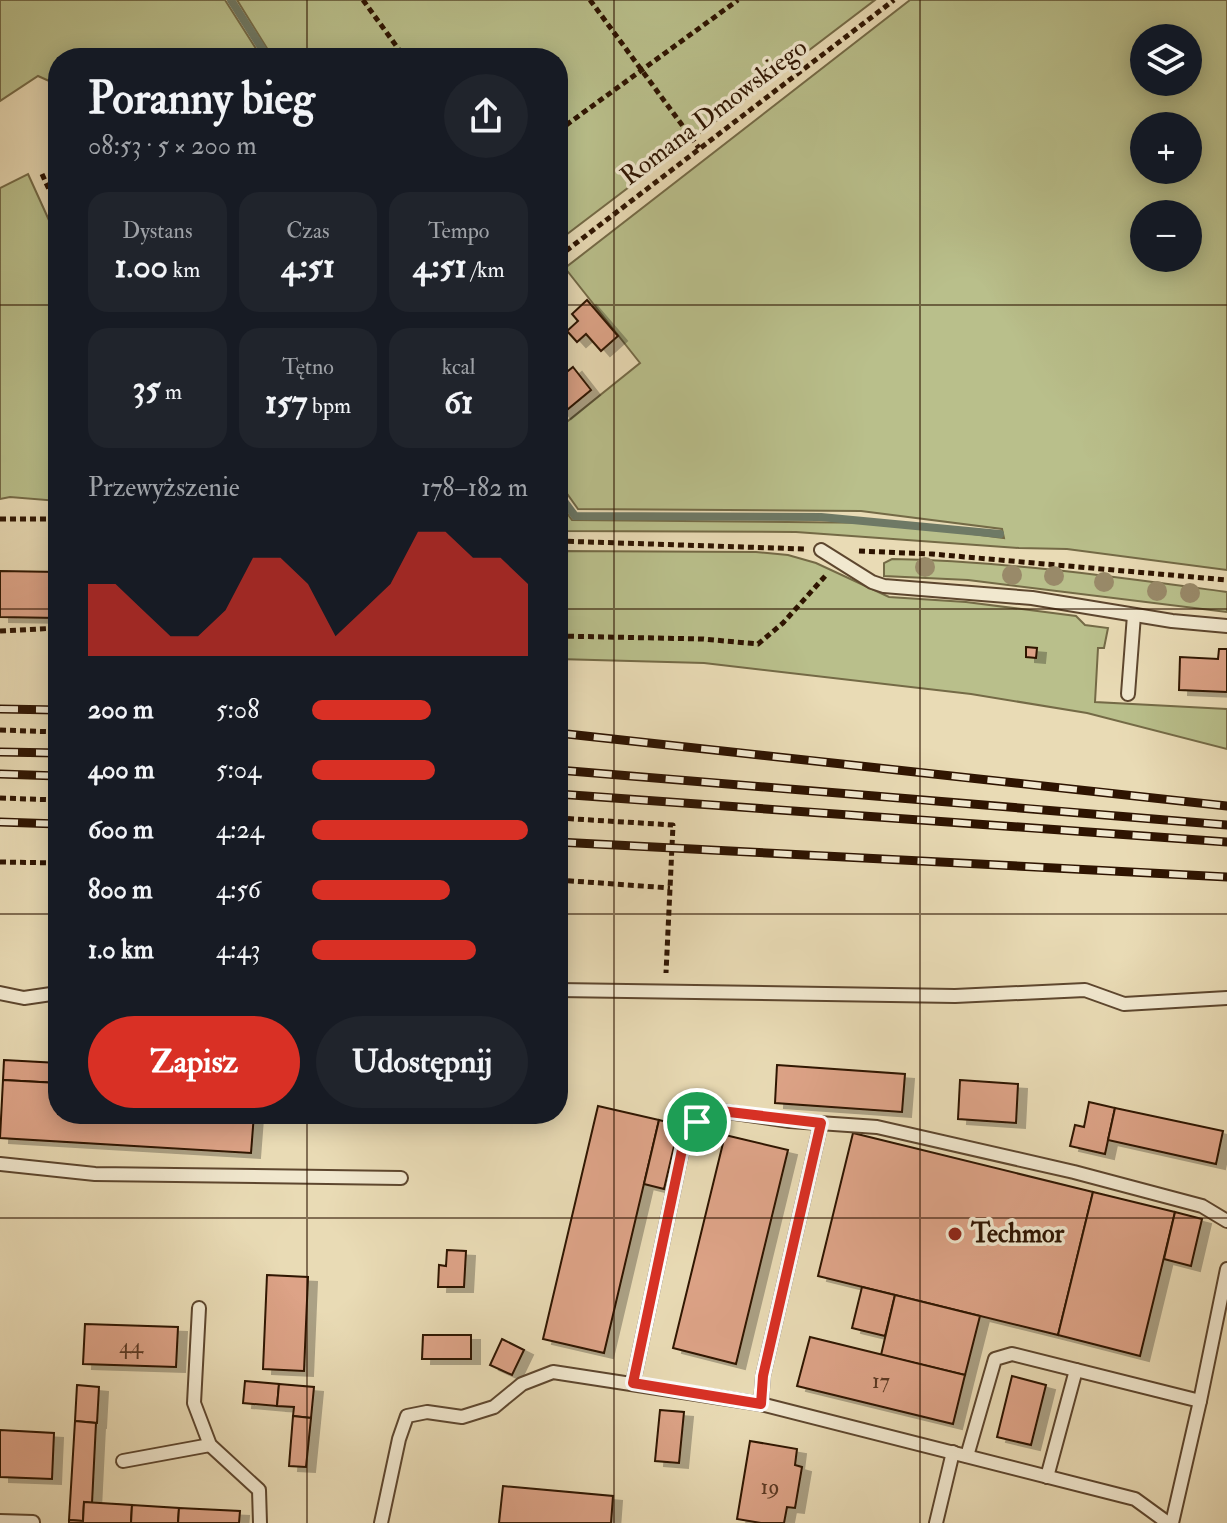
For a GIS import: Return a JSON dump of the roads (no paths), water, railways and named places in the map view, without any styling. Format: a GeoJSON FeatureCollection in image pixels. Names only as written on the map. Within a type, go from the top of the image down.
{"type":"FeatureCollection","features":[{"type":"Feature","properties":{"kind":"lane"},"geometry":{"type":"LineString","coordinates":[[821,550],[872,582],[884,586],[1017,597],[1227,626]]}},
{"type":"Feature","properties":{"kind":"lane"},"geometry":{"type":"LineString","coordinates":[[1128,694],[1134,615]]}},
{"type":"Feature","properties":{"kind":"lane"},"geometry":{"type":"LineString","coordinates":[[568,990],[955,996],[1085,990],[1124,1004],[1227,998]]}},
{"type":"Feature","properties":{"kind":"lane"},"geometry":{"type":"LineString","coordinates":[[0,993],[24,998],[48,994]]}},
{"type":"Feature","properties":{"kind":"lane"},"geometry":{"type":"LineString","coordinates":[[633,1383],[683,1145],[697,1122],[721,1111],[877,1127],[1074,1172],[1202,1206],[1227,1221]]}},
{"type":"Feature","properties":{"kind":"lane"},"geometry":{"type":"LineString","coordinates":[[761,1404],[763,1376],[821,1123]]}},
{"type":"Feature","properties":{"kind":"lane"},"geometry":{"type":"LineString","coordinates":[[0,1164],[95,1174],[401,1178]]}},
{"type":"Feature","properties":{"kind":"lane"},"geometry":{"type":"LineString","coordinates":[[381,1523],[407,1416],[427,1412],[462,1417],[494,1407],[522,1384],[553,1372],[761,1404],[1135,1499],[1170,1523],[1200,1401],[1227,1269]]}},
{"type":"Feature","properties":{"kind":"lane"},"geometry":{"type":"LineString","coordinates":[[199,1308],[194,1403],[210,1445],[259,1490],[260,1523]]}},
{"type":"Feature","properties":{"kind":"lane"},"geometry":{"type":"LineString","coordinates":[[967,1456],[995,1359],[1012,1354],[1200,1401]]}},
{"type":"Feature","properties":{"kind":"lane"},"geometry":{"type":"LineString","coordinates":[[1047,1477],[1076,1370]]}},
{"type":"Feature","properties":{"kind":"lane"},"geometry":{"type":"LineString","coordinates":[[123,1461],[210,1445]]}},
{"type":"Feature","properties":{"kind":"lane"},"geometry":{"type":"LineString","coordinates":[[936,1523],[953,1452]]}},
{"type":"Feature","properties":{"kind":"lane"},"geometry":{"type":"LineString","coordinates":[[0,1521],[33,1522]]}},
{"type":"Feature","properties":{"kind":"waterway"},"geometry":{"type":"LineString","coordinates":[[231,0],[262,48]]}},
{"type":"Feature","properties":{"kind":"waterway"},"geometry":{"type":"LineString","coordinates":[[568,507],[575,516],[821,517],[1000,534]]}},
{"type":"Feature","properties":{"kind":"railway"},"geometry":{"type":"LineString","coordinates":[[0,709],[48,710]]}},
{"type":"Feature","properties":{"kind":"railway"},"geometry":{"type":"LineString","coordinates":[[568,734],[1227,806]]}},
{"type":"Feature","properties":{"kind":"railway"},"geometry":{"type":"LineString","coordinates":[[0,752],[48,753]]}},
{"type":"Feature","properties":{"kind":"railway"},"geometry":{"type":"LineString","coordinates":[[568,771],[1227,825]]}},
{"type":"Feature","properties":{"kind":"railway"},"geometry":{"type":"LineString","coordinates":[[0,774],[48,776]]}},
{"type":"Feature","properties":{"kind":"railway"},"geometry":{"type":"LineString","coordinates":[[568,795],[1227,842]]}},
{"type":"Feature","properties":{"kind":"railway"},"geometry":{"type":"LineString","coordinates":[[0,822],[48,824]]}},
{"type":"Feature","properties":{"kind":"railway"},"geometry":{"type":"LineString","coordinates":[[568,843],[1227,877]]}},
{"type":"Feature","properties":{"kind":"place","name":"Techmor"},"geometry":{"type":"Point","coordinates":[955,1234]}}]}
